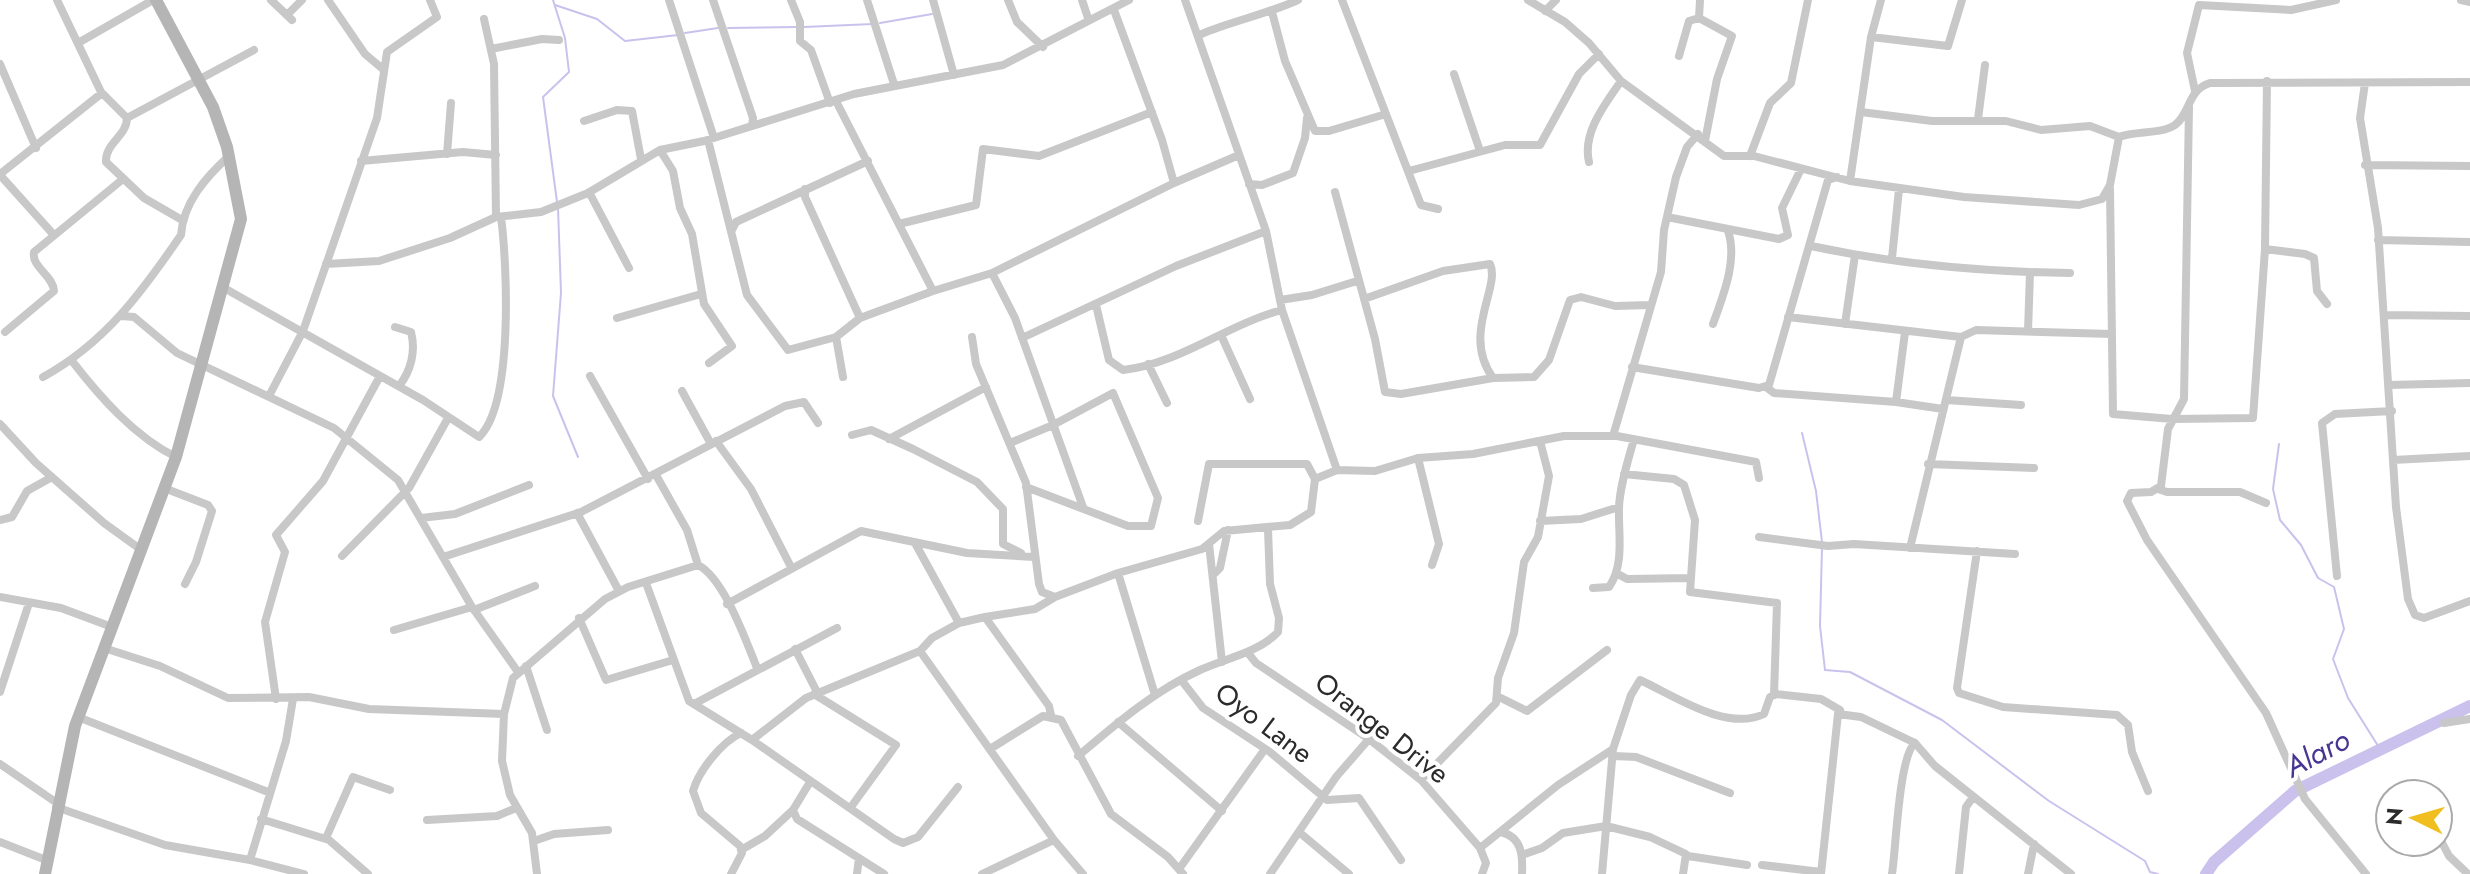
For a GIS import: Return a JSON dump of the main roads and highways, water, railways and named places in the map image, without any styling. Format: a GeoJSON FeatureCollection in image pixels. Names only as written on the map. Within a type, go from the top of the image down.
{"type":"FeatureCollection","features":[{"type":"Feature","properties":{"kind":"waterway"},"geometry":{"type":"LineString","coordinates":[[553,0],[565,38],[569,72],[543,97],[557,202]]}},
{"type":"Feature","properties":{"kind":"waterway"},"geometry":{"type":"LineString","coordinates":[[555,5],[597,19],[625,41],[678,35]]}},
{"type":"Feature","properties":{"kind":"waterway"},"geometry":{"type":"LineString","coordinates":[[880,23],[932,14]]}},
{"type":"Feature","properties":{"kind":"waterway"},"geometry":{"type":"LineString","coordinates":[[804,27],[873,24]]}},
{"type":"Feature","properties":{"kind":"waterway"},"geometry":{"type":"LineString","coordinates":[[728,28],[798,27]]}},
{"type":"Feature","properties":{"kind":"waterway"},"geometry":{"type":"LineString","coordinates":[[685,33],[718,28]]}},
{"type":"Feature","properties":{"kind":"waterway"},"geometry":{"type":"LineString","coordinates":[[558,208],[561,293],[553,396],[578,457]]}},
{"type":"Feature","properties":{"kind":"waterway"},"geometry":{"type":"LineString","coordinates":[[1802,433],[1816,491],[1822,542]]}},
{"type":"Feature","properties":{"kind":"waterway"},"geometry":{"type":"LineString","coordinates":[[2279,444],[2273,489],[2280,520],[2301,545],[2318,578],[2334,587],[2344,629],[2333,659],[2348,698],[2380,749]]}},
{"type":"Feature","properties":{"kind":"waterway"},"geometry":{"type":"LineString","coordinates":[[1822,548],[1820,626],[1825,670],[1850,672],[1942,720],[2049,801],[2145,861],[2150,872],[2158,874]]}},
{"type":"Feature","properties":{"kind":"waterway","name":"Alaro"},"geometry":{"type":"LineString","coordinates":[[2206,874],[2214,862],[2295,791],[2470,706]]}}]}
